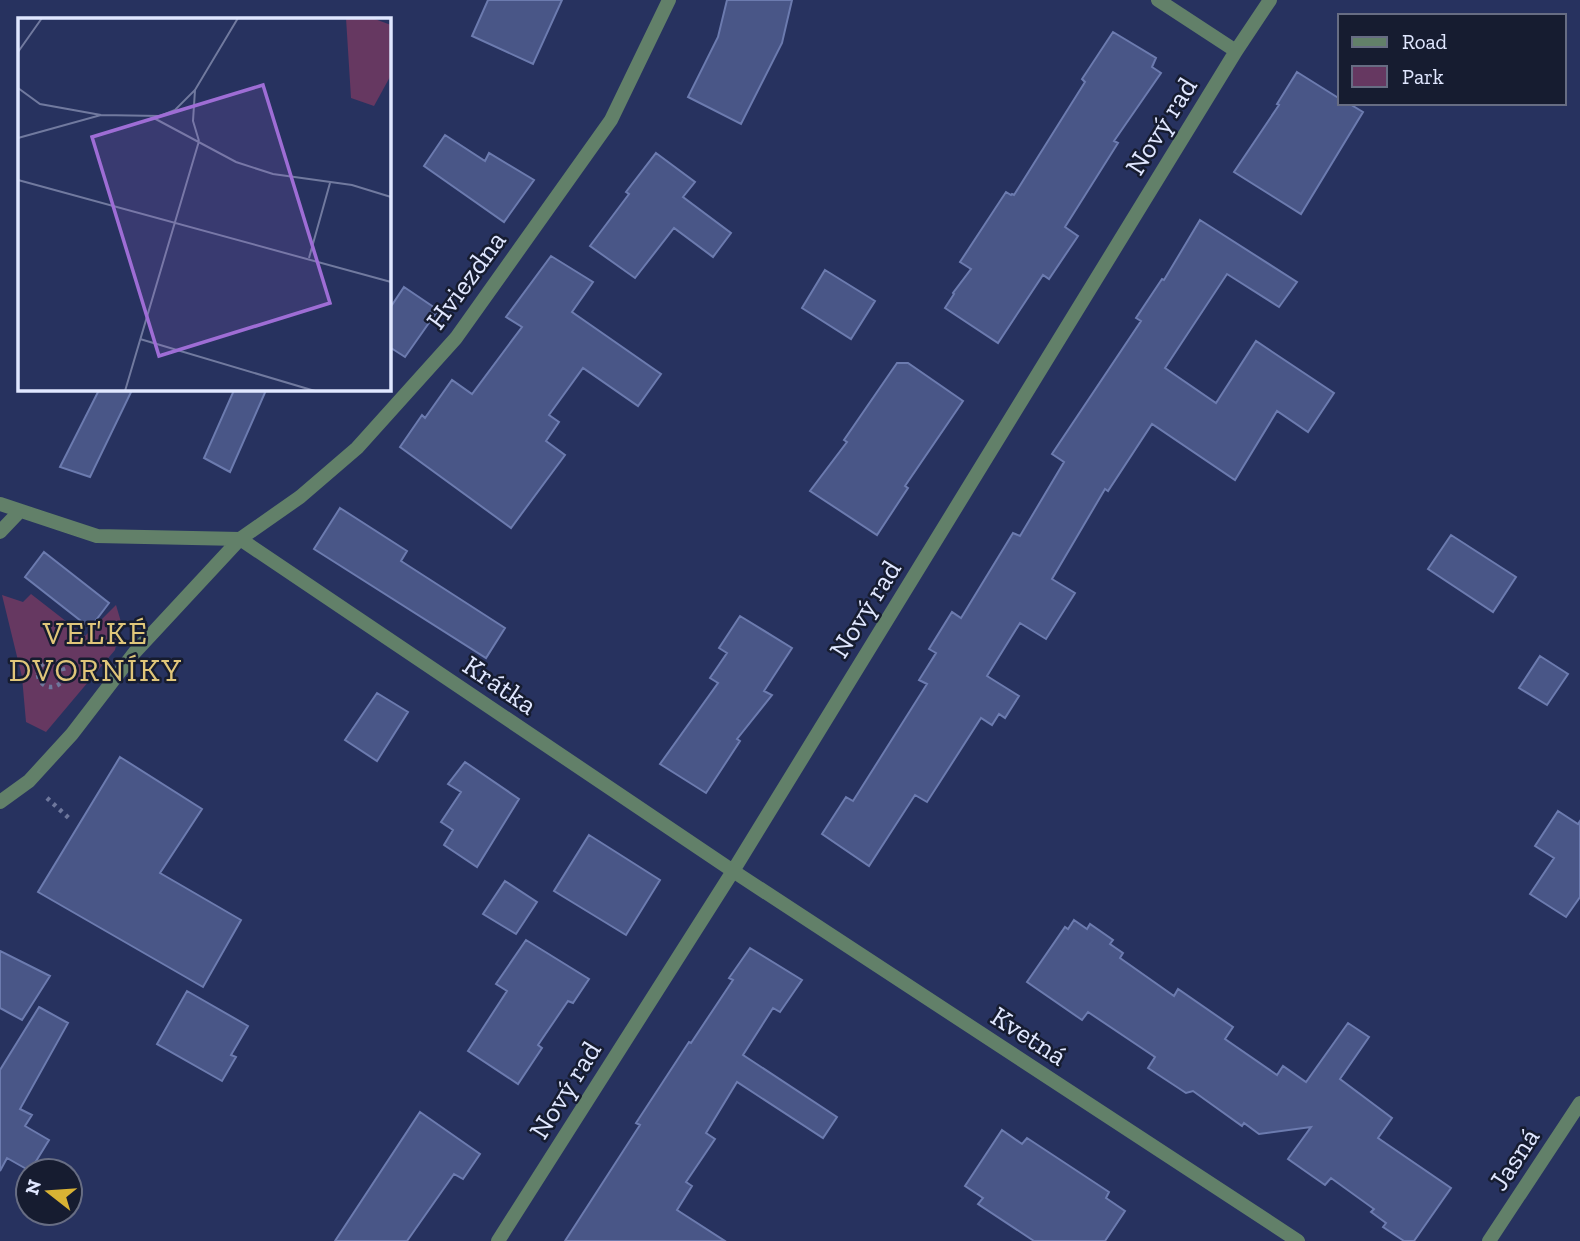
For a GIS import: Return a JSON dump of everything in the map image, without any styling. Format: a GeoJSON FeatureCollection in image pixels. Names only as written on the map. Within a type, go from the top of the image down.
{"type":"FeatureCollection","features":[{"type":"Feature","properties":{"kind":"street","name":"Hviezdna"},"geometry":{"type":"LineString","coordinates":[[0,802],[29,781],[72,734],[135,652],[240,539],[300,497],[357,448],[456,338],[611,120],[669,0]]}},
{"type":"Feature","properties":{"kind":"street"},"geometry":{"type":"LineString","coordinates":[[1158,0],[1236,51]]}},
{"type":"Feature","properties":{"kind":"street","name":"Nový rad"},"geometry":{"type":"LineString","coordinates":[[498,1241],[733,872],[1236,51],[1270,0]]}},
{"type":"Feature","properties":{"kind":"street"},"geometry":{"type":"LineString","coordinates":[[0,504],[97,536],[240,539]]}},
{"type":"Feature","properties":{"kind":"street"},"geometry":{"type":"LineString","coordinates":[[0,532],[20,511]]}},
{"type":"Feature","properties":{"kind":"street","name":"Krátka"},"geometry":{"type":"LineString","coordinates":[[240,539],[733,872]]}},
{"type":"Feature","properties":{"kind":"street","name":"Kvetná"},"geometry":{"type":"LineString","coordinates":[[733,872],[1298,1241]]}},
{"type":"Feature","properties":{"kind":"street","name":"Jasná"},"geometry":{"type":"LineString","coordinates":[[1489,1241],[1580,1103]]}},
{"type":"Feature","properties":{"kind":"path"},"geometry":{"type":"LineString","coordinates":[[54,660],[61,664],[65,672],[64,680],[58,686],[49,688],[38,676],[39,667],[45,662],[54,660]]}},
{"type":"Feature","properties":{"kind":"path"},"geometry":{"type":"LineString","coordinates":[[29,781],[72,821]]}},
{"type":"Feature","properties":{"kind":"green space"},"geometry":{"type":"Polygon","coordinates":[[[31,594],[85,636],[116,605],[121,622],[115,650],[46,732],[26,722],[22,677],[2,595],[23,602],[31,594]]]}},
{"type":"Feature","properties":{"kind":"building"},"geometry":{"type":"Polygon","coordinates":[[[488,0],[562,0],[533,64],[472,36],[488,0]]]}},
{"type":"Feature","properties":{"kind":"building"},"geometry":{"type":"Polygon","coordinates":[[[727,0],[792,0],[782,43],[741,124],[688,97],[718,37],[727,0]]]}},
{"type":"Feature","properties":{"kind":"building"},"geometry":{"type":"Polygon","coordinates":[[[1113,32],[1156,58],[1152,67],[1161,73],[1114,141],[1118,143],[1065,227],[1078,236],[1049,279],[1043,275],[998,343],[945,308],[971,269],[960,262],[1006,192],[1014,195],[1113,32]]]}},
{"type":"Feature","properties":{"kind":"building"},"geometry":{"type":"Polygon","coordinates":[[[1297,72],[1338,98],[1338,105],[1351,105],[1363,112],[1301,214],[1234,172],[1279,105],[1277,104],[1297,72]]]}},
{"type":"Feature","properties":{"kind":"building"},"geometry":{"type":"Polygon","coordinates":[[[445,135],[485,161],[489,153],[534,180],[504,222],[424,166],[445,135]]]}},
{"type":"Feature","properties":{"kind":"building"},"geometry":{"type":"Polygon","coordinates":[[[656,153],[695,182],[683,197],[731,233],[713,257],[674,228],[635,278],[590,246],[656,153]]]}},
{"type":"Feature","properties":{"kind":"building"},"geometry":{"type":"Polygon","coordinates":[[[1200,220],[1297,282],[1279,307],[1227,274],[1165,368],[1216,403],[1256,341],[1334,393],[1308,432],[1277,411],[1235,480],[1152,424],[1108,491],[1105,489],[1052,579],[1075,593],[1046,639],[1020,623],[987,676],[1019,696],[1005,718],[999,714],[992,725],[981,718],[927,802],[915,795],[869,866],[822,834],[846,797],[853,801],[927,684],[919,680],[936,653],[929,649],[952,612],[961,618],[1013,533],[1020,536],[1064,462],[1052,454],[1141,321],[1136,318],[1162,279],[1164,280],[1200,220]]]}},
{"type":"Feature","properties":{"kind":"building"},"geometry":{"type":"Polygon","coordinates":[[[551,256],[593,282],[572,312],[661,374],[638,406],[583,368],[549,415],[559,422],[546,441],[565,455],[511,528],[400,447],[422,415],[425,418],[452,380],[472,394],[522,327],[506,317],[551,256]]]}},
{"type":"Feature","properties":{"kind":"building"},"geometry":{"type":"Polygon","coordinates":[[[825,270],[875,301],[851,339],[802,308],[825,270]]]}},
{"type":"Feature","properties":{"kind":"building"},"geometry":{"type":"Polygon","coordinates":[[[404,287],[438,310],[405,357],[390,347],[390,308],[404,287]]]}},
{"type":"Feature","properties":{"kind":"building"},"geometry":{"type":"Polygon","coordinates":[[[897,363],[908,363],[963,401],[905,486],[908,488],[877,535],[810,491],[847,442],[844,440],[897,363]]]}},
{"type":"Feature","properties":{"kind":"building"},"geometry":{"type":"Polygon","coordinates":[[[99,390],[132,390],[90,477],[60,467],[99,390]]]}},
{"type":"Feature","properties":{"kind":"building"},"geometry":{"type":"Polygon","coordinates":[[[234,390],[266,390],[230,472],[204,458],[234,390]]]}},
{"type":"Feature","properties":{"kind":"building"},"geometry":{"type":"Polygon","coordinates":[[[340,508],[407,551],[401,561],[505,628],[486,658],[314,549],[340,508]]]}},
{"type":"Feature","properties":{"kind":"building"},"geometry":{"type":"Polygon","coordinates":[[[1451,535],[1516,577],[1493,612],[1428,569],[1451,535]]]}},
{"type":"Feature","properties":{"kind":"building"},"geometry":{"type":"Polygon","coordinates":[[[44,552],[109,603],[90,628],[25,577],[44,552]]]}},
{"type":"Feature","properties":{"kind":"building"},"geometry":{"type":"Polygon","coordinates":[[[740,616],[792,648],[764,691],[772,695],[737,739],[740,741],[706,793],[660,764],[718,683],[710,678],[727,653],[719,648],[740,616]]]}},
{"type":"Feature","properties":{"kind":"building"},"geometry":{"type":"Polygon","coordinates":[[[1540,656],[1568,674],[1547,705],[1519,688],[1540,656]]]}},
{"type":"Feature","properties":{"kind":"building"},"geometry":{"type":"Polygon","coordinates":[[[377,693],[408,712],[377,761],[345,740],[377,693]]]}},
{"type":"Feature","properties":{"kind":"building"},"geometry":{"type":"Polygon","coordinates":[[[120,757],[202,809],[160,873],[241,920],[203,987],[38,892],[120,757]]]}},
{"type":"Feature","properties":{"kind":"building"},"geometry":{"type":"Polygon","coordinates":[[[465,762],[519,799],[477,867],[444,845],[453,830],[441,822],[461,792],[448,784],[465,762]]]}},
{"type":"Feature","properties":{"kind":"building"},"geometry":{"type":"Polygon","coordinates":[[[1558,811],[1578,824],[1580,821],[1580,897],[1566,917],[1530,894],[1554,858],[1535,846],[1558,811]]]}},
{"type":"Feature","properties":{"kind":"building"},"geometry":{"type":"Polygon","coordinates":[[[589,835],[660,880],[626,935],[554,891],[589,835]]]}},
{"type":"Feature","properties":{"kind":"building"},"geometry":{"type":"Polygon","coordinates":[[[505,881],[537,902],[516,934],[483,914],[505,881]]]}},
{"type":"Feature","properties":{"kind":"building"},"geometry":{"type":"Polygon","coordinates":[[[1074,920],[1087,929],[1090,924],[1113,940],[1110,944],[1123,953],[1120,958],[1174,996],[1178,989],[1233,1027],[1225,1039],[1277,1075],[1283,1066],[1306,1082],[1348,1023],[1369,1037],[1340,1079],[1392,1118],[1378,1138],[1451,1188],[1414,1241],[1404,1241],[1383,1227],[1386,1223],[1371,1212],[1374,1209],[1331,1178],[1325,1185],[1288,1159],[1311,1127],[1259,1134],[1244,1123],[1242,1126],[1193,1091],[1186,1093],[1148,1068],[1155,1057],[1088,1012],[1082,1020],[1027,982],[1065,927],[1068,929],[1074,920]]]}},
{"type":"Feature","properties":{"kind":"building"},"geometry":{"type":"Polygon","coordinates":[[[526,940],[589,979],[573,1003],[568,1001],[538,1045],[542,1048],[518,1084],[468,1051],[507,991],[496,984],[526,940]]]}},
{"type":"Feature","properties":{"kind":"building"},"geometry":{"type":"Polygon","coordinates":[[[750,948],[802,980],[780,1012],[773,1008],[743,1055],[837,1117],[823,1138],[737,1082],[706,1133],[715,1139],[686,1182],[692,1186],[677,1210],[725,1241],[565,1241],[640,1125],[636,1123],[733,980],[729,978],[750,948]]]}},
{"type":"Feature","properties":{"kind":"building"},"geometry":{"type":"Polygon","coordinates":[[[0,951],[50,976],[22,1020],[0,1008],[0,951]]]}},
{"type":"Feature","properties":{"kind":"building"},"geometry":{"type":"Polygon","coordinates":[[[187,991],[248,1026],[231,1055],[236,1057],[222,1081],[157,1044],[187,991]]]}},
{"type":"Feature","properties":{"kind":"building"},"geometry":{"type":"Polygon","coordinates":[[[39,1007],[68,1023],[20,1109],[32,1115],[25,1126],[49,1140],[39,1157],[14,1157],[14,1162],[7,1158],[0,1171],[0,1070],[39,1007]]]}},
{"type":"Feature","properties":{"kind":"building"},"geometry":{"type":"Polygon","coordinates":[[[420,1112],[480,1154],[463,1179],[454,1174],[407,1241],[335,1241],[420,1112]]]}},
{"type":"Feature","properties":{"kind":"building"},"geometry":{"type":"Polygon","coordinates":[[[1002,1130],[1022,1144],[1027,1138],[1109,1192],[1106,1198],[1125,1211],[1105,1241],[1034,1241],[978,1204],[983,1198],[965,1186],[1002,1130]]]}},
{"type":"Feature","properties":{"kind":"district","name":"VEĽKÉ DVORNÍKY"},"geometry":{"type":"Point","coordinates":[96,652]}}]}
